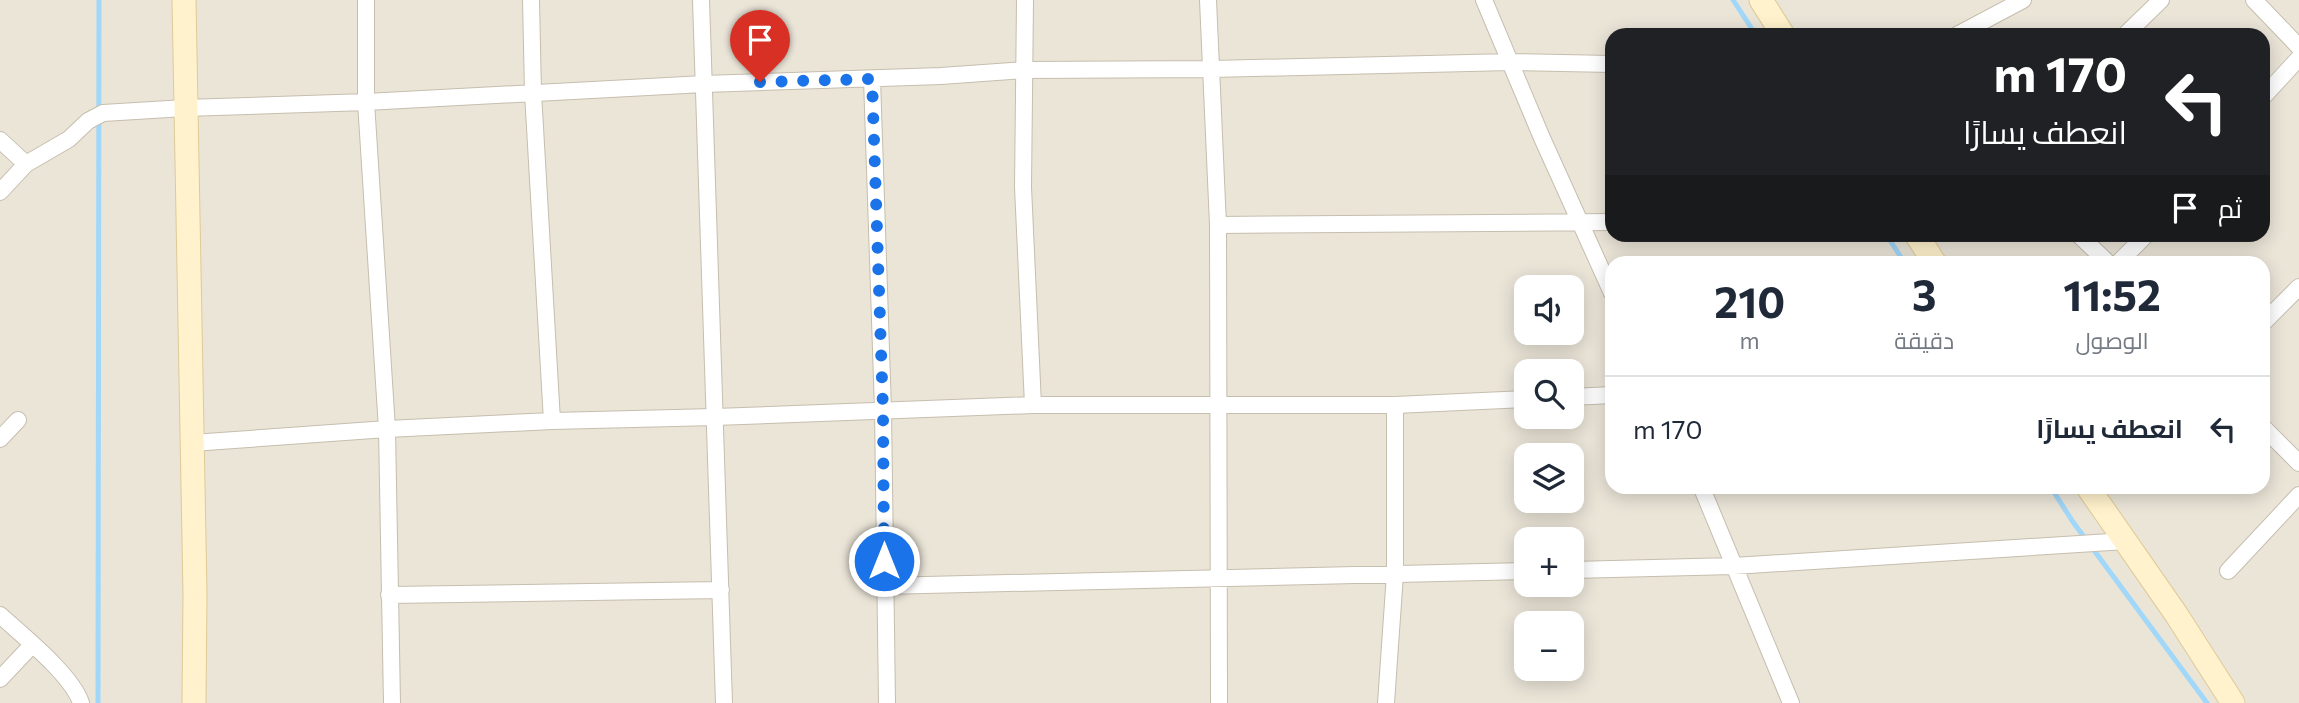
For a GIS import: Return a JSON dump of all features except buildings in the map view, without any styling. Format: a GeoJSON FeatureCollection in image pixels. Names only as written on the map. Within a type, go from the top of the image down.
{"type":"FeatureCollection","features":[{"type":"Feature","properties":{"kind":"main road"},"geometry":{"type":"LineString","coordinates":[[184,0],[194,703]]}},
{"type":"Feature","properties":{"kind":"main road"},"geometry":{"type":"LineString","coordinates":[[1760,0],[1778,28]]}},
{"type":"Feature","properties":{"kind":"main road"},"geometry":{"type":"LineString","coordinates":[[2093,494],[2176,614],[2233,703]]}},
{"type":"Feature","properties":{"kind":"street"},"geometry":{"type":"LineString","coordinates":[[366,0],[366,102],[387,429],[393,703]]}},
{"type":"Feature","properties":{"kind":"street"},"geometry":{"type":"LineString","coordinates":[[531,0],[533,93],[552,421]]}},
{"type":"Feature","properties":{"kind":"street"},"geometry":{"type":"LineString","coordinates":[[701,0],[724,703]]}},
{"type":"Feature","properties":{"kind":"street"},"geometry":{"type":"LineString","coordinates":[[1025,0],[1023,187],[1033,405]]}},
{"type":"Feature","properties":{"kind":"street"},"geometry":{"type":"LineString","coordinates":[[1208,0],[1213,69],[1217,225],[1219,703]]}},
{"type":"Feature","properties":{"kind":"street"},"geometry":{"type":"LineString","coordinates":[[1484,0],[1542,138],[1605,277]]}},
{"type":"Feature","properties":{"kind":"street"},"geometry":{"type":"LineString","coordinates":[[1969,28],[2023,0]]}},
{"type":"Feature","properties":{"kind":"street"},"geometry":{"type":"LineString","coordinates":[[2132,28],[2161,0]]}},
{"type":"Feature","properties":{"kind":"street"},"geometry":{"type":"LineString","coordinates":[[2254,0],[2299,47]]}},
{"type":"Feature","properties":{"kind":"street"},"geometry":{"type":"LineString","coordinates":[[2270,89],[2299,58]]}},
{"type":"Feature","properties":{"kind":"street"},"geometry":{"type":"LineString","coordinates":[[0,192],[26,164],[69,139],[88,121],[103,113],[1026,70],[1511,62],[1605,64]]}},
{"type":"Feature","properties":{"kind":"street"},"geometry":{"type":"LineString","coordinates":[[872,79],[883,410],[887,703]]}},
{"type":"Feature","properties":{"kind":"street"},"geometry":{"type":"LineString","coordinates":[[0,140],[26,164]]}},
{"type":"Feature","properties":{"kind":"street"},"geometry":{"type":"LineString","coordinates":[[1217,225],[1605,222]]}},
{"type":"Feature","properties":{"kind":"street"},"geometry":{"type":"LineString","coordinates":[[2086,242],[2101,256]]}},
{"type":"Feature","properties":{"kind":"street"},"geometry":{"type":"LineString","coordinates":[[2125,256],[2139,242]]}},
{"type":"Feature","properties":{"kind":"street"},"geometry":{"type":"LineString","coordinates":[[2270,316],[2299,287]]}},
{"type":"Feature","properties":{"kind":"street"},"geometry":{"type":"LineString","coordinates":[[1584,396],[1605,395]]}},
{"type":"Feature","properties":{"kind":"street"},"geometry":{"type":"LineString","coordinates":[[192,443],[552,421],[1033,405],[1395,405],[1514,400]]}},
{"type":"Feature","properties":{"kind":"street"},"geometry":{"type":"LineString","coordinates":[[1386,703],[1395,574],[1395,405]]}},
{"type":"Feature","properties":{"kind":"street"},"geometry":{"type":"LineString","coordinates":[[0,439],[18,420]]}},
{"type":"Feature","properties":{"kind":"street"},"geometry":{"type":"LineString","coordinates":[[2270,433],[2299,463]]}},
{"type":"Feature","properties":{"kind":"street"},"geometry":{"type":"LineString","coordinates":[[1704,494],[1791,703]]}},
{"type":"Feature","properties":{"kind":"street"},"geometry":{"type":"LineString","coordinates":[[2228,571],[2299,495]]}},
{"type":"Feature","properties":{"kind":"street"},"geometry":{"type":"LineString","coordinates":[[1584,570],[1734,566],[2126,541]]}},
{"type":"Feature","properties":{"kind":"street"},"geometry":{"type":"LineString","coordinates":[[884,586],[1514,571]]}},
{"type":"Feature","properties":{"kind":"street"},"geometry":{"type":"LineString","coordinates":[[389,596],[721,590]]}},
{"type":"Feature","properties":{"kind":"street"},"geometry":{"type":"LineString","coordinates":[[0,615],[59,671],[74,689],[81,703]]}},
{"type":"Feature","properties":{"kind":"street"},"geometry":{"type":"LineString","coordinates":[[0,679],[32,645]]}},
{"type":"Feature","properties":{"kind":"shaded area"},"geometry":{"type":"Polygon","coordinates":[[[0,0],[2299,0],[2299,703],[0,703],[0,0]]]}},
{"type":"Feature","properties":{"kind":"waterway"},"geometry":{"type":"LineString","coordinates":[[98,703],[99,0]]}},
{"type":"Feature","properties":{"kind":"waterway"},"geometry":{"type":"LineString","coordinates":[[1733,0],[1751,28]]}},
{"type":"Feature","properties":{"kind":"waterway"},"geometry":{"type":"LineString","coordinates":[[1891,242],[1900,256]]}},
{"type":"Feature","properties":{"kind":"waterway"},"geometry":{"type":"LineString","coordinates":[[2055,494],[2207,703]]}},
{"type":"Feature","properties":{"kind":"route"},"geometry":{"type":"LineString","coordinates":[[760,82],[872,79],[883,410],[884,561]]}}]}
